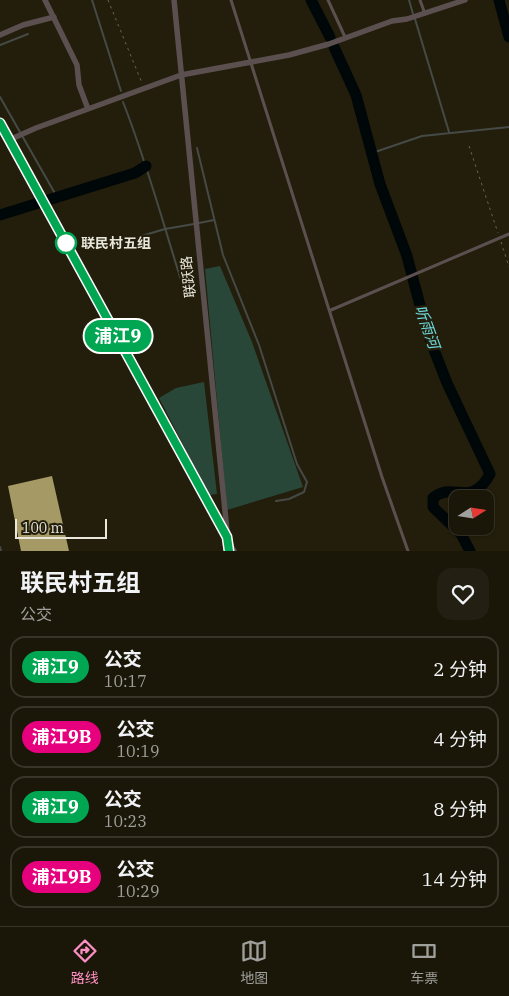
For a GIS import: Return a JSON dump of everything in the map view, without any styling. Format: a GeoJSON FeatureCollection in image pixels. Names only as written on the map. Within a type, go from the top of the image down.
{"type":"FeatureCollection","features":[{"type":"Feature","properties":{"kind":"street"},"geometry":{"type":"LineString","coordinates":[[45,0],[77,65],[79,85],[88,109]]}},
{"type":"Feature","properties":{"kind":"street","name":"联跃路"},"geometry":{"type":"LineString","coordinates":[[174,0],[229,551]]}},
{"type":"Feature","properties":{"kind":"street"},"geometry":{"type":"LineString","coordinates":[[10,140],[181,75],[297,53],[392,20],[424,14],[465,0]]}},
{"type":"Feature","properties":{"kind":"street"},"geometry":{"type":"LineString","coordinates":[[0,35],[23,25],[54,17]]}},
{"type":"Feature","properties":{"kind":"street"},"geometry":{"type":"LineString","coordinates":[[0,123],[234,551]]}},
{"type":"Feature","properties":{"kind":"lane"},"geometry":{"type":"LineString","coordinates":[[231,0],[331,310],[382,477],[408,551]]}},
{"type":"Feature","properties":{"kind":"lane"},"geometry":{"type":"LineString","coordinates":[[328,0],[345,36]]}},
{"type":"Feature","properties":{"kind":"lane"},"geometry":{"type":"LineString","coordinates":[[420,0],[424,14]]}},
{"type":"Feature","properties":{"kind":"lane"},"geometry":{"type":"LineString","coordinates":[[331,310],[509,234]]}},
{"type":"Feature","properties":{"kind":"path"},"geometry":{"type":"LineString","coordinates":[[108,0],[145,88]]}},
{"type":"Feature","properties":{"kind":"path"},"geometry":{"type":"LineString","coordinates":[[469,146],[509,267]]}},
{"type":"Feature","properties":{"kind":"green space"},"geometry":{"type":"Polygon","coordinates":[[[220,266],[252,342],[303,487],[227,510],[205,269],[220,266]]]}},
{"type":"Feature","properties":{"kind":"green space"},"geometry":{"type":"Polygon","coordinates":[[[204,382],[217,494],[209,495],[159,398],[176,388],[204,382]]]}},
{"type":"Feature","properties":{"kind":"building"},"geometry":{"type":"Polygon","coordinates":[[[52,476],[69,551],[21,551],[8,486],[52,476]]]}},
{"type":"Feature","properties":{"kind":"waterway"},"geometry":{"type":"LineString","coordinates":[[92,0],[121,91]]}},
{"type":"Feature","properties":{"kind":"waterway","name":"听雨河"},"geometry":{"type":"LineString","coordinates":[[311,0],[330,37]]}},
{"type":"Feature","properties":{"kind":"waterway"},"geometry":{"type":"LineString","coordinates":[[409,0],[413,14]]}},
{"type":"Feature","properties":{"kind":"waterway"},"geometry":{"type":"LineString","coordinates":[[499,0],[509,37]]}},
{"type":"Feature","properties":{"kind":"waterway"},"geometry":{"type":"LineString","coordinates":[[415,19],[449,132]]}},
{"type":"Feature","properties":{"kind":"waterway"},"geometry":{"type":"LineString","coordinates":[[0,45],[28,34]]}},
{"type":"Feature","properties":{"kind":"waterway","name":"听雨河"},"geometry":{"type":"LineString","coordinates":[[334,47],[356,95],[380,184],[407,256],[427,332],[447,383],[490,474],[483,485],[469,493],[448,492],[441,493],[433,498],[433,507],[461,534],[470,551]]}},
{"type":"Feature","properties":{"kind":"waterway"},"geometry":{"type":"LineString","coordinates":[[0,97],[57,197]]}},
{"type":"Feature","properties":{"kind":"waterway"},"geometry":{"type":"LineString","coordinates":[[123,102],[181,280]]}},
{"type":"Feature","properties":{"kind":"waterway"},"geometry":{"type":"LineString","coordinates":[[372,153],[422,136],[509,127]]}},
{"type":"Feature","properties":{"kind":"waterway"},"geometry":{"type":"LineString","coordinates":[[197,148],[223,255],[259,345],[297,464],[307,482],[304,492],[289,499],[276,501]]}},
{"type":"Feature","properties":{"kind":"waterway"},"geometry":{"type":"LineString","coordinates":[[0,215],[135,173],[146,166]]}},
{"type":"Feature","properties":{"kind":"waterway"},"geometry":{"type":"LineString","coordinates":[[199,223],[214,220]]}},
{"type":"Feature","properties":{"kind":"waterway"},"geometry":{"type":"LineString","coordinates":[[121,242],[165,229],[194,224]]}},
{"type":"Feature","properties":{"kind":"waterway"},"geometry":{"type":"LineString","coordinates":[[0,547],[1,551]]}},
{"type":"Feature","properties":{"kind":"bus line","name":"浦江9"},"geometry":{"type":"LineString","coordinates":[[0,123],[98,298],[227,537],[229,551]]}},
{"type":"Feature","properties":{"kind":"place","name":"联民村五组"},"geometry":{"type":"Point","coordinates":[66,243]}}]}
